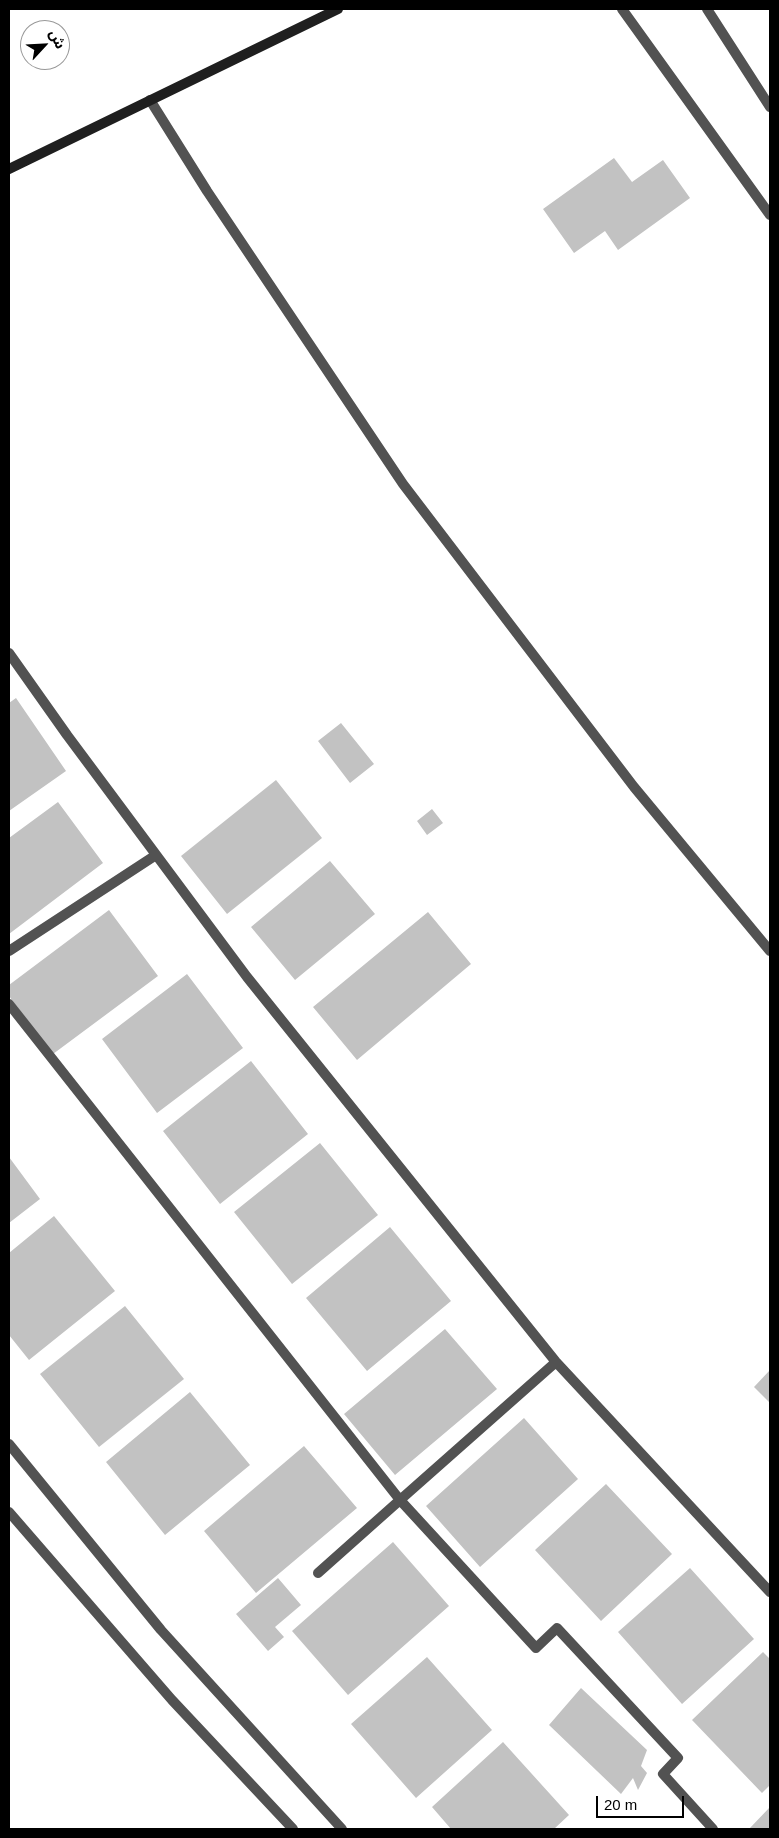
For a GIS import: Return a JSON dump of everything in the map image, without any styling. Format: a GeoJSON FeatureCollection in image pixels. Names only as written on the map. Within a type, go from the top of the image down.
{"type":"FeatureCollection","features":[{"type":"Feature","properties":{"kind":"street"},"geometry":{"type":"LineString","coordinates":[[9,169],[338,9]]}},
{"type":"Feature","properties":{"kind":"street"},"geometry":{"type":"LineString","coordinates":[[622,9],[770,215]]}},
{"type":"Feature","properties":{"kind":"street"},"geometry":{"type":"LineString","coordinates":[[707,9],[770,107]]}},
{"type":"Feature","properties":{"kind":"street"},"geometry":{"type":"LineString","coordinates":[[150,100],[207,191],[403,484],[634,787],[770,951]]}},
{"type":"Feature","properties":{"kind":"street"},"geometry":{"type":"LineString","coordinates":[[9,653],[66,735],[247,977],[556,1362],[770,1592]]}},
{"type":"Feature","properties":{"kind":"street"},"geometry":{"type":"LineString","coordinates":[[9,951],[156,855]]}},
{"type":"Feature","properties":{"kind":"street"},"geometry":{"type":"LineString","coordinates":[[9,1004],[400,1500],[536,1648],[557,1628],[678,1758],[663,1774],[713,1829]]}},
{"type":"Feature","properties":{"kind":"street"},"geometry":{"type":"LineString","coordinates":[[318,1573],[556,1362]]}},
{"type":"Feature","properties":{"kind":"street"},"geometry":{"type":"LineString","coordinates":[[9,1444],[161,1630],[342,1829]]}},
{"type":"Feature","properties":{"kind":"street"},"geometry":{"type":"LineString","coordinates":[[9,1512],[172,1700],[293,1829]]}},
{"type":"Feature","properties":{"kind":"building"},"geometry":{"type":"Polygon","coordinates":[[[614,158],[632,182],[663,160],[690,198],[618,250],[605,231],[574,253],[543,209],[614,158]]]}},
{"type":"Feature","properties":{"kind":"building"},"geometry":{"type":"Polygon","coordinates":[[[16,698],[66,771],[9,811],[9,703],[16,698]]]}},
{"type":"Feature","properties":{"kind":"building"},"geometry":{"type":"Polygon","coordinates":[[[341,723],[374,764],[350,783],[318,741],[341,723]]]}},
{"type":"Feature","properties":{"kind":"building"},"geometry":{"type":"Polygon","coordinates":[[[276,780],[322,838],[227,914],[181,856],[276,780]]]}},
{"type":"Feature","properties":{"kind":"building"},"geometry":{"type":"Polygon","coordinates":[[[58,802],[103,863],[9,934],[9,838],[58,802]]]}},
{"type":"Feature","properties":{"kind":"building"},"geometry":{"type":"Polygon","coordinates":[[[432,809],[443,823],[427,835],[417,821],[432,809]]]}},
{"type":"Feature","properties":{"kind":"building"},"geometry":{"type":"Polygon","coordinates":[[[330,861],[375,914],[295,980],[251,927],[330,861]]]}},
{"type":"Feature","properties":{"kind":"building"},"geometry":{"type":"Polygon","coordinates":[[[109,910],[158,976],[53,1054],[9,996],[9,985],[109,910]]]}},
{"type":"Feature","properties":{"kind":"building"},"geometry":{"type":"Polygon","coordinates":[[[428,912],[471,964],[357,1060],[313,1007],[428,912]]]}},
{"type":"Feature","properties":{"kind":"building"},"geometry":{"type":"Polygon","coordinates":[[[187,974],[243,1048],[157,1113],[102,1039],[187,974]]]}},
{"type":"Feature","properties":{"kind":"building"},"geometry":{"type":"Polygon","coordinates":[[[251,1061],[308,1134],[220,1204],[163,1131],[251,1061]]]}},
{"type":"Feature","properties":{"kind":"building"},"geometry":{"type":"Polygon","coordinates":[[[320,1143],[378,1215],[292,1284],[234,1212],[320,1143]]]}},
{"type":"Feature","properties":{"kind":"building"},"geometry":{"type":"Polygon","coordinates":[[[9,1157],[40,1199],[9,1223],[9,1157]]]}},
{"type":"Feature","properties":{"kind":"building"},"geometry":{"type":"Polygon","coordinates":[[[54,1216],[115,1291],[29,1360],[9,1335],[9,1253],[54,1216]]]}},
{"type":"Feature","properties":{"kind":"building"},"geometry":{"type":"Polygon","coordinates":[[[390,1227],[451,1301],[367,1371],[306,1298],[390,1227]]]}},
{"type":"Feature","properties":{"kind":"building"},"geometry":{"type":"Polygon","coordinates":[[[125,1306],[184,1379],[99,1447],[40,1374],[125,1306]]]}},
{"type":"Feature","properties":{"kind":"building"},"geometry":{"type":"Polygon","coordinates":[[[445,1329],[497,1389],[395,1475],[344,1414],[445,1329]]]}},
{"type":"Feature","properties":{"kind":"building"},"geometry":{"type":"Polygon","coordinates":[[[770,1370],[770,1403],[754,1387],[770,1370]]]}},
{"type":"Feature","properties":{"kind":"building"},"geometry":{"type":"Polygon","coordinates":[[[190,1392],[250,1465],[165,1535],[106,1462],[190,1392]]]}},
{"type":"Feature","properties":{"kind":"building"},"geometry":{"type":"Polygon","coordinates":[[[524,1418],[578,1479],[480,1567],[426,1506],[524,1418]]]}},
{"type":"Feature","properties":{"kind":"building"},"geometry":{"type":"Polygon","coordinates":[[[304,1446],[357,1508],[256,1593],[204,1531],[304,1446]]]}},
{"type":"Feature","properties":{"kind":"building"},"geometry":{"type":"Polygon","coordinates":[[[606,1484],[672,1554],[601,1621],[535,1550],[606,1484]]]}},
{"type":"Feature","properties":{"kind":"building"},"geometry":{"type":"Polygon","coordinates":[[[393,1542],[449,1606],[348,1695],[292,1631],[393,1542]]]}},
{"type":"Feature","properties":{"kind":"building"},"geometry":{"type":"Polygon","coordinates":[[[690,1568],[754,1639],[682,1704],[618,1632],[690,1568]]]}},
{"type":"Feature","properties":{"kind":"building"},"geometry":{"type":"Polygon","coordinates":[[[278,1578],[301,1605],[275,1627],[284,1637],[268,1651],[236,1614],[278,1578]]]}},
{"type":"Feature","properties":{"kind":"building"},"geometry":{"type":"Polygon","coordinates":[[[763,1652],[770,1659],[770,1785],[762,1793],[692,1720],[763,1652]]]}},
{"type":"Feature","properties":{"kind":"building"},"geometry":{"type":"Polygon","coordinates":[[[427,1657],[492,1730],[416,1798],[351,1724],[427,1657]]]}},
{"type":"Feature","properties":{"kind":"building"},"geometry":{"type":"Polygon","coordinates":[[[581,1688],[647,1750],[641,1766],[647,1773],[638,1790],[633,1778],[621,1794],[549,1725],[581,1688]]]}},
{"type":"Feature","properties":{"kind":"building"},"geometry":{"type":"Polygon","coordinates":[[[503,1742],[569,1815],[554,1829],[451,1829],[432,1807],[503,1742]]]}},
{"type":"Feature","properties":{"kind":"building"},"geometry":{"type":"Polygon","coordinates":[[[770,1807],[770,1829],[749,1829],[770,1807]]]}}]}
